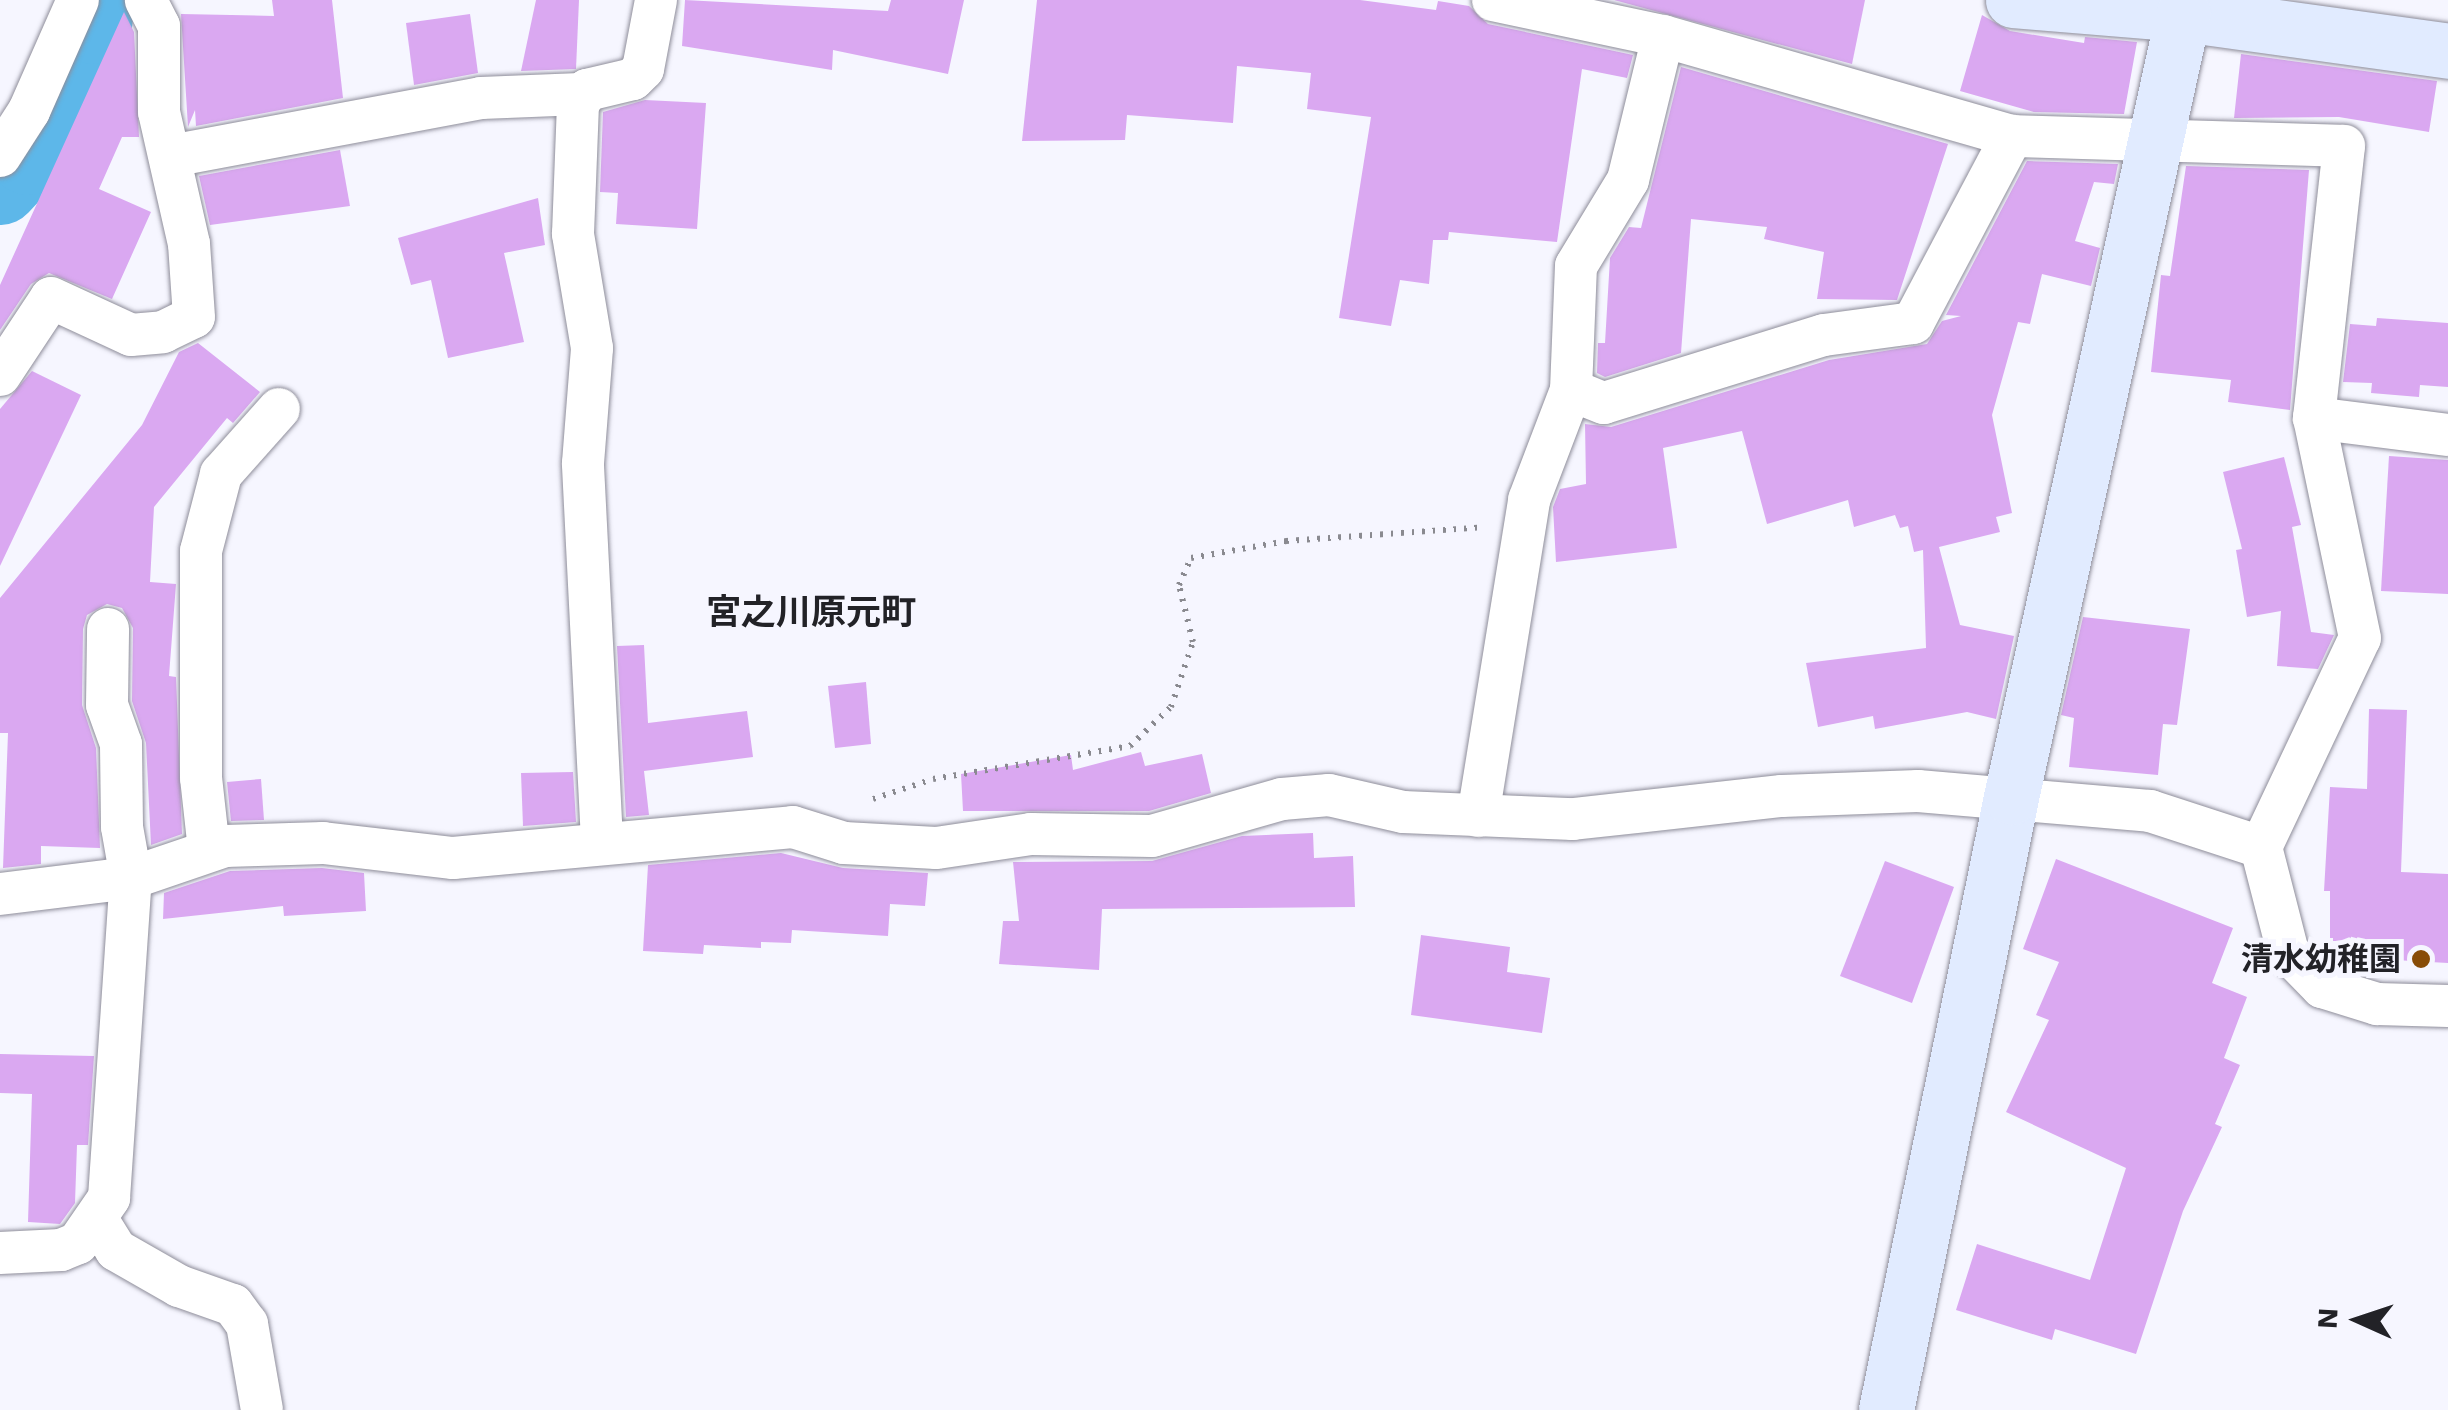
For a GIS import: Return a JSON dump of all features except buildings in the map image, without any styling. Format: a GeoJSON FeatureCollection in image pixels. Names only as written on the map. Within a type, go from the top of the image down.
{"type":"FeatureCollection","features":[{"type":"Feature","properties":{"kind":"street"},"geometry":{"type":"LineString","coordinates":[[0,156],[60,50],[78,0]]}},
{"type":"Feature","properties":{"kind":"street"},"geometry":{"type":"LineString","coordinates":[[0,375],[51,298],[131,335],[162,332],[194,317],[189,244],[159,112],[159,26],[146,0]]}},
{"type":"Feature","properties":{"kind":"street"},"geometry":{"type":"LineString","coordinates":[[171,156],[481,98],[581,94],[633,79],[643,69],[656,0]]}},
{"type":"Feature","properties":{"kind":"street"},"geometry":{"type":"LineString","coordinates":[[1493,0],[1664,36],[2012,136],[2344,146],[2314,418],[2360,638],[2261,846],[2288,952],[2322,987],[2376,1004],[2448,1006]]}},
{"type":"Feature","properties":{"kind":"street"},"geometry":{"type":"LineString","coordinates":[[2014,0],[2184,7],[2448,51]]}},
{"type":"Feature","properties":{"kind":"street"},"geometry":{"type":"LineString","coordinates":[[1886,1410],[2010,798],[2184,7]]}},
{"type":"Feature","properties":{"kind":"street"},"geometry":{"type":"LineString","coordinates":[[1478,816],[1526,525],[1572,390],[1576,266],[1628,180],[1664,36]]}},
{"type":"Feature","properties":{"kind":"street"},"geometry":{"type":"LineString","coordinates":[[581,94],[573,234],[592,348],[584,463],[602,841]]}},
{"type":"Feature","properties":{"kind":"street"},"geometry":{"type":"LineString","coordinates":[[1572,390],[1604,403],[1824,335],[1913,324],[2012,136]]}},
{"type":"Feature","properties":{"kind":"street"},"geometry":{"type":"LineString","coordinates":[[209,850],[201,778],[200,551],[220,474],[278,409]]}},
{"type":"Feature","properties":{"kind":"street"},"geometry":{"type":"LineString","coordinates":[[2314,418],[2448,435]]}},
{"type":"Feature","properties":{"kind":"street"},"geometry":{"type":"LineString","coordinates":[[0,1253],[60,1250],[98,1221],[109,1198],[116,1144],[131,878],[120,744],[106,705],[108,629]]}},
{"type":"Feature","properties":{"kind":"street"},"geometry":{"type":"LineString","coordinates":[[0,894],[131,878],[209,850],[323,843],[453,858],[602,841],[793,827],[844,843],[936,848],[1031,834],[1152,836],[1282,799],[1329,795],[1403,812],[1573,820],[1782,796],[1918,792],[2150,811],[2261,846]]}},
{"type":"Feature","properties":{"kind":"street"},"geometry":{"type":"LineString","coordinates":[[98,1221],[116,1250],[179,1286],[233,1305],[246,1324],[262,1410]]}},
{"type":"Feature","properties":{"kind":"path"},"geometry":{"type":"LineString","coordinates":[[863,803],[933,779],[1130,746],[1172,707],[1188,658],[1193,642],[1179,585],[1191,558],[1286,541],[1526,525]]}},
{"type":"Feature","properties":{"kind":"waterway"},"geometry":{"type":"LineString","coordinates":[[0,186],[28,156],[93,25],[96,0]]}},
{"type":"Feature","properties":{"kind":"place","name":"清水幼稚園"},"geometry":{"type":"Point","coordinates":[2421,959]}},
{"type":"Feature","properties":{"kind":"district","name":"宮之川原元町"},"geometry":{"type":"Point","coordinates":[811,612]}}]}
